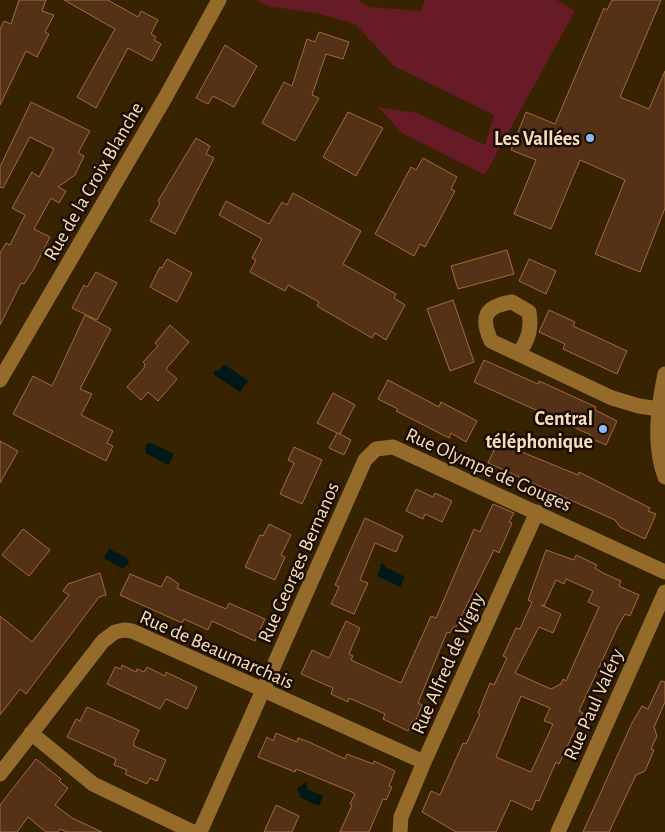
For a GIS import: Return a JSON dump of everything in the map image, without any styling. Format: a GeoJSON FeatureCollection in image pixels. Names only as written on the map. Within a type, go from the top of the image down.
{"type":"FeatureCollection","features":[{"type":"Feature","properties":{"kind":"street","name":"Rue de la Croix Blanche"},"geometry":{"type":"LineString","coordinates":[[0,380],[219,0]]}},
{"type":"Feature","properties":{"kind":"street"},"geometry":{"type":"LineString","coordinates":[[519,353],[612,398],[639,406],[659,409]]}},
{"type":"Feature","properties":{"kind":"street"},"geometry":{"type":"LineString","coordinates":[[665,374],[659,409],[658,448],[665,477]]}},
{"type":"Feature","properties":{"kind":"street","name":"Rue Olympe de Gouges"},"geometry":{"type":"LineString","coordinates":[[376,449],[393,447],[665,572]]}},
{"type":"Feature","properties":{"kind":"street","name":"Rue Georges Bernanos"},"geometry":{"type":"LineString","coordinates":[[200,832],[365,460],[376,449]]}},
{"type":"Feature","properties":{"kind":"street","name":"Rue Alfred de Vigny"},"geometry":{"type":"LineString","coordinates":[[400,832],[401,817],[424,762],[537,512]]}},
{"type":"Feature","properties":{"kind":"street","name":"Rue Paul Valéry"},"geometry":{"type":"LineString","coordinates":[[558,832],[665,592]]}},
{"type":"Feature","properties":{"kind":"street","name":"Rue de Beaumarchais"},"geometry":{"type":"LineString","coordinates":[[0,774],[103,641],[124,630],[132,631],[424,762]]}},
{"type":"Feature","properties":{"kind":"street"},"geometry":{"type":"LineString","coordinates":[[31,733],[93,784],[193,832]]}},
{"type":"Feature","properties":{"kind":"shaded area"},"geometry":{"type":"Polygon","coordinates":[[[258,0],[358,0],[370,7],[421,11],[425,0],[557,0],[575,11],[485,175],[402,133],[378,107],[417,113],[485,145],[494,115],[394,66],[355,24],[317,13],[267,6],[258,0]]]}},
{"type":"Feature","properties":{"kind":"water"},"geometry":{"type":"Polygon","coordinates":[[[224,364],[248,381],[240,392],[213,374],[216,370],[219,371],[224,364]]]}},
{"type":"Feature","properties":{"kind":"water"},"geometry":{"type":"Polygon","coordinates":[[[151,443],[174,454],[169,465],[145,453],[146,444],[151,443]]]}},
{"type":"Feature","properties":{"kind":"water"},"geometry":{"type":"Polygon","coordinates":[[[109,549],[127,558],[129,563],[123,569],[104,558],[109,549]]]}},
{"type":"Feature","properties":{"kind":"water"},"geometry":{"type":"Polygon","coordinates":[[[383,563],[385,567],[405,577],[400,587],[377,576],[381,567],[380,564],[383,563]]]}},
{"type":"Feature","properties":{"kind":"water"},"geometry":{"type":"Polygon","coordinates":[[[306,782],[308,790],[323,796],[319,806],[301,798],[297,789],[306,782]]]}},
{"type":"Feature","properties":{"kind":"building"},"geometry":{"type":"Polygon","coordinates":[[[19,0],[46,0],[42,11],[54,15],[45,32],[49,34],[37,57],[26,51],[0,105],[0,29],[4,21],[11,24],[19,0]]]}},
{"type":"Feature","properties":{"kind":"building"},"geometry":{"type":"Polygon","coordinates":[[[64,0],[108,0],[138,17],[141,11],[158,20],[151,34],[156,37],[154,40],[161,44],[152,61],[128,48],[96,108],[77,97],[115,29],[64,0]]]}},
{"type":"Feature","properties":{"kind":"building","name":"Les Vallées"},"geometry":{"type":"Polygon","coordinates":[[[612,0],[661,0],[620,97],[649,109],[665,71],[665,208],[640,272],[595,254],[625,180],[580,160],[551,229],[514,214],[536,160],[511,150],[526,112],[555,124],[604,8],[607,10],[612,0]]]}},
{"type":"Feature","properties":{"kind":"building"},"geometry":{"type":"Polygon","coordinates":[[[319,32],[349,42],[343,59],[326,54],[312,95],[319,98],[295,141],[262,123],[284,82],[292,86],[307,39],[315,42],[319,32]]]}},
{"type":"Feature","properties":{"kind":"building"},"geometry":{"type":"Polygon","coordinates":[[[225,45],[257,66],[234,107],[213,96],[208,104],[196,98],[225,45]]]}},
{"type":"Feature","properties":{"kind":"building"},"geometry":{"type":"Polygon","coordinates":[[[31,102],[90,131],[78,153],[84,156],[75,175],[58,187],[66,191],[59,203],[51,198],[34,229],[50,237],[34,269],[24,284],[21,283],[0,325],[0,253],[6,243],[10,245],[25,215],[12,208],[32,172],[39,177],[54,149],[30,137],[3,188],[0,187],[0,167],[31,102]]]}},
{"type":"Feature","properties":{"kind":"building"},"geometry":{"type":"Polygon","coordinates":[[[348,112],[383,128],[356,176],[323,157],[348,112]]]}},
{"type":"Feature","properties":{"kind":"building"},"geometry":{"type":"Polygon","coordinates":[[[196,138],[210,146],[206,154],[214,158],[175,234],[150,221],[160,203],[158,201],[196,138]]]}},
{"type":"Feature","properties":{"kind":"building"},"geometry":{"type":"Polygon","coordinates":[[[423,158],[457,177],[451,189],[455,191],[437,225],[425,247],[420,244],[414,256],[375,234],[411,167],[416,170],[423,158]]]}},
{"type":"Feature","properties":{"kind":"building"},"geometry":{"type":"Polygon","coordinates":[[[293,193],[361,231],[343,264],[396,294],[394,298],[405,305],[386,340],[375,333],[372,338],[317,306],[319,302],[288,285],[285,291],[250,272],[256,260],[252,258],[262,239],[219,215],[226,201],[269,224],[282,202],[287,205],[293,193]]]}},
{"type":"Feature","properties":{"kind":"building"},"geometry":{"type":"Polygon","coordinates":[[[507,250],[514,274],[458,289],[451,266],[507,250]]]}},
{"type":"Feature","properties":{"kind":"building"},"geometry":{"type":"Polygon","coordinates":[[[167,259],[192,273],[177,302],[150,287],[160,267],[162,268],[167,259]]]}},
{"type":"Feature","properties":{"kind":"building"},"geometry":{"type":"Polygon","coordinates":[[[529,259],[556,271],[546,294],[519,281],[529,259]]]}},
{"type":"Feature","properties":{"kind":"building"},"geometry":{"type":"Polygon","coordinates":[[[96,272],[117,283],[97,320],[72,308],[84,285],[87,287],[96,272]]]}},
{"type":"Feature","properties":{"kind":"building"},"geometry":{"type":"Polygon","coordinates":[[[453,300],[474,362],[450,371],[427,309],[453,300]]]}},
{"type":"Feature","properties":{"kind":"building"},"geometry":{"type":"Polygon","coordinates":[[[549,310],[575,322],[573,326],[627,351],[617,374],[563,349],[565,344],[539,332],[549,310]]]}},
{"type":"Feature","properties":{"kind":"building"},"geometry":{"type":"Polygon","coordinates":[[[85,315],[111,329],[80,389],[92,394],[81,415],[113,431],[107,443],[113,446],[106,461],[13,414],[33,376],[52,386],[85,315]]]}},
{"type":"Feature","properties":{"kind":"building"},"geometry":{"type":"Polygon","coordinates":[[[170,325],[189,342],[166,369],[177,379],[158,401],[148,392],[141,400],[127,387],[144,368],[145,364],[143,362],[158,346],[155,343],[170,325]]]}},
{"type":"Feature","properties":{"kind":"building"},"geometry":{"type":"Polygon","coordinates":[[[484,360],[538,384],[539,381],[596,407],[595,410],[617,421],[606,445],[590,438],[591,435],[474,382],[484,360]]]}},
{"type":"Feature","properties":{"kind":"building"},"geometry":{"type":"Polygon","coordinates":[[[388,380],[439,407],[441,402],[477,421],[466,442],[451,433],[449,438],[396,411],[398,409],[378,399],[388,380]]]}},
{"type":"Feature","properties":{"kind":"building"},"geometry":{"type":"Polygon","coordinates":[[[333,393],[355,405],[340,434],[338,433],[351,440],[344,455],[329,448],[337,433],[317,423],[333,393]]]}},
{"type":"Feature","properties":{"kind":"building"},"geometry":{"type":"Polygon","coordinates":[[[502,433],[512,438],[517,450],[578,475],[579,472],[650,508],[648,511],[656,514],[645,539],[620,527],[615,520],[488,463],[502,433]]]}},
{"type":"Feature","properties":{"kind":"building"},"geometry":{"type":"Polygon","coordinates":[[[0,441],[18,451],[0,483],[0,441]]]}},
{"type":"Feature","properties":{"kind":"building"},"geometry":{"type":"Polygon","coordinates":[[[294,447],[322,460],[302,504],[280,494],[294,463],[288,460],[294,447]]]}},
{"type":"Feature","properties":{"kind":"building"},"geometry":{"type":"Polygon","coordinates":[[[416,489],[433,497],[435,493],[452,501],[442,522],[425,514],[423,519],[406,511],[416,489]]]}},
{"type":"Feature","properties":{"kind":"building"},"geometry":{"type":"Polygon","coordinates":[[[493,504],[514,513],[509,522],[512,523],[499,553],[494,550],[456,627],[454,626],[450,633],[447,632],[418,703],[422,705],[415,722],[412,721],[408,731],[383,719],[385,714],[349,698],[348,702],[331,694],[333,688],[301,674],[312,650],[329,658],[346,621],[360,628],[349,654],[353,656],[351,660],[401,683],[431,616],[436,618],[474,529],[480,532],[493,504]]]}},
{"type":"Feature","properties":{"kind":"building"},"geometry":{"type":"Polygon","coordinates":[[[365,518],[403,536],[396,552],[375,543],[360,580],[368,583],[354,614],[331,604],[339,587],[335,585],[365,518]]]}},
{"type":"Feature","properties":{"kind":"building"},"geometry":{"type":"Polygon","coordinates":[[[269,524],[291,535],[281,555],[285,557],[275,580],[245,567],[260,535],[263,536],[269,524]]]}},
{"type":"Feature","properties":{"kind":"building"},"geometry":{"type":"Polygon","coordinates":[[[23,529],[50,550],[29,576],[2,555],[23,529]]]}},
{"type":"Feature","properties":{"kind":"building"},"geometry":{"type":"Polygon","coordinates":[[[546,550],[574,560],[576,555],[597,565],[595,568],[621,581],[619,586],[639,595],[630,616],[625,614],[618,626],[579,711],[583,713],[559,764],[556,762],[539,801],[536,800],[532,810],[511,800],[496,832],[456,832],[422,812],[431,791],[440,795],[463,743],[466,744],[480,714],[478,713],[490,683],[494,685],[507,658],[503,656],[516,628],[520,629],[532,602],[528,600],[546,550]],[[566,579],[564,584],[556,580],[544,606],[541,605],[561,614],[553,633],[539,627],[515,673],[551,689],[561,684],[563,679],[566,681],[599,607],[588,602],[593,591],[566,579]],[[521,696],[496,757],[531,772],[553,724],[544,721],[550,708],[521,696]]]}},
{"type":"Feature","properties":{"kind":"building"},"geometry":{"type":"Polygon","coordinates":[[[100,573],[106,595],[99,597],[26,694],[20,689],[0,715],[0,616],[32,642],[69,595],[63,591],[68,584],[100,573]]]}},
{"type":"Feature","properties":{"kind":"building"},"geometry":{"type":"Polygon","coordinates":[[[130,574],[161,587],[167,576],[179,584],[177,588],[226,609],[229,603],[265,619],[255,641],[212,621],[208,630],[184,619],[182,623],[120,595],[130,574]]]}},
{"type":"Feature","properties":{"kind":"building"},"geometry":{"type":"Polygon","coordinates":[[[122,665],[136,672],[137,669],[144,672],[147,667],[165,676],[166,672],[197,687],[187,709],[166,699],[160,709],[107,684],[115,667],[121,669],[122,665]]]}},
{"type":"Feature","properties":{"kind":"building"},"geometry":{"type":"Polygon","coordinates":[[[661,681],[665,682],[665,702],[654,727],[657,736],[651,749],[654,750],[645,771],[636,775],[609,832],[583,832],[632,723],[642,706],[648,709],[661,681]]]}},
{"type":"Feature","properties":{"kind":"building"},"geometry":{"type":"Polygon","coordinates":[[[87,707],[139,730],[134,746],[166,760],[157,781],[150,778],[147,784],[125,774],[127,770],[114,765],[116,759],[67,737],[76,719],[80,721],[87,707]]]}},
{"type":"Feature","properties":{"kind":"building"},"geometry":{"type":"Polygon","coordinates":[[[276,733],[297,742],[298,738],[309,742],[345,759],[347,754],[373,764],[374,761],[395,771],[389,786],[392,787],[386,800],[383,799],[369,832],[340,832],[355,794],[296,769],[295,772],[258,757],[267,737],[273,741],[276,733]]]}},
{"type":"Feature","properties":{"kind":"building"},"geometry":{"type":"Polygon","coordinates":[[[36,759],[61,779],[59,781],[68,788],[55,805],[72,818],[102,832],[67,832],[60,829],[58,832],[46,832],[28,817],[17,832],[0,832],[0,805],[36,759]]]}},
{"type":"Feature","properties":{"kind":"building"},"geometry":{"type":"Polygon","coordinates":[[[276,805],[299,816],[292,832],[264,832],[276,805]]]}},
{"type":"Feature","properties":{"kind":"place","name":"Les Vallées"},"geometry":{"type":"Point","coordinates":[590,138]}},
{"type":"Feature","properties":{"kind":"place","name":"Central téléphonique"},"geometry":{"type":"Point","coordinates":[603,429]}}]}
